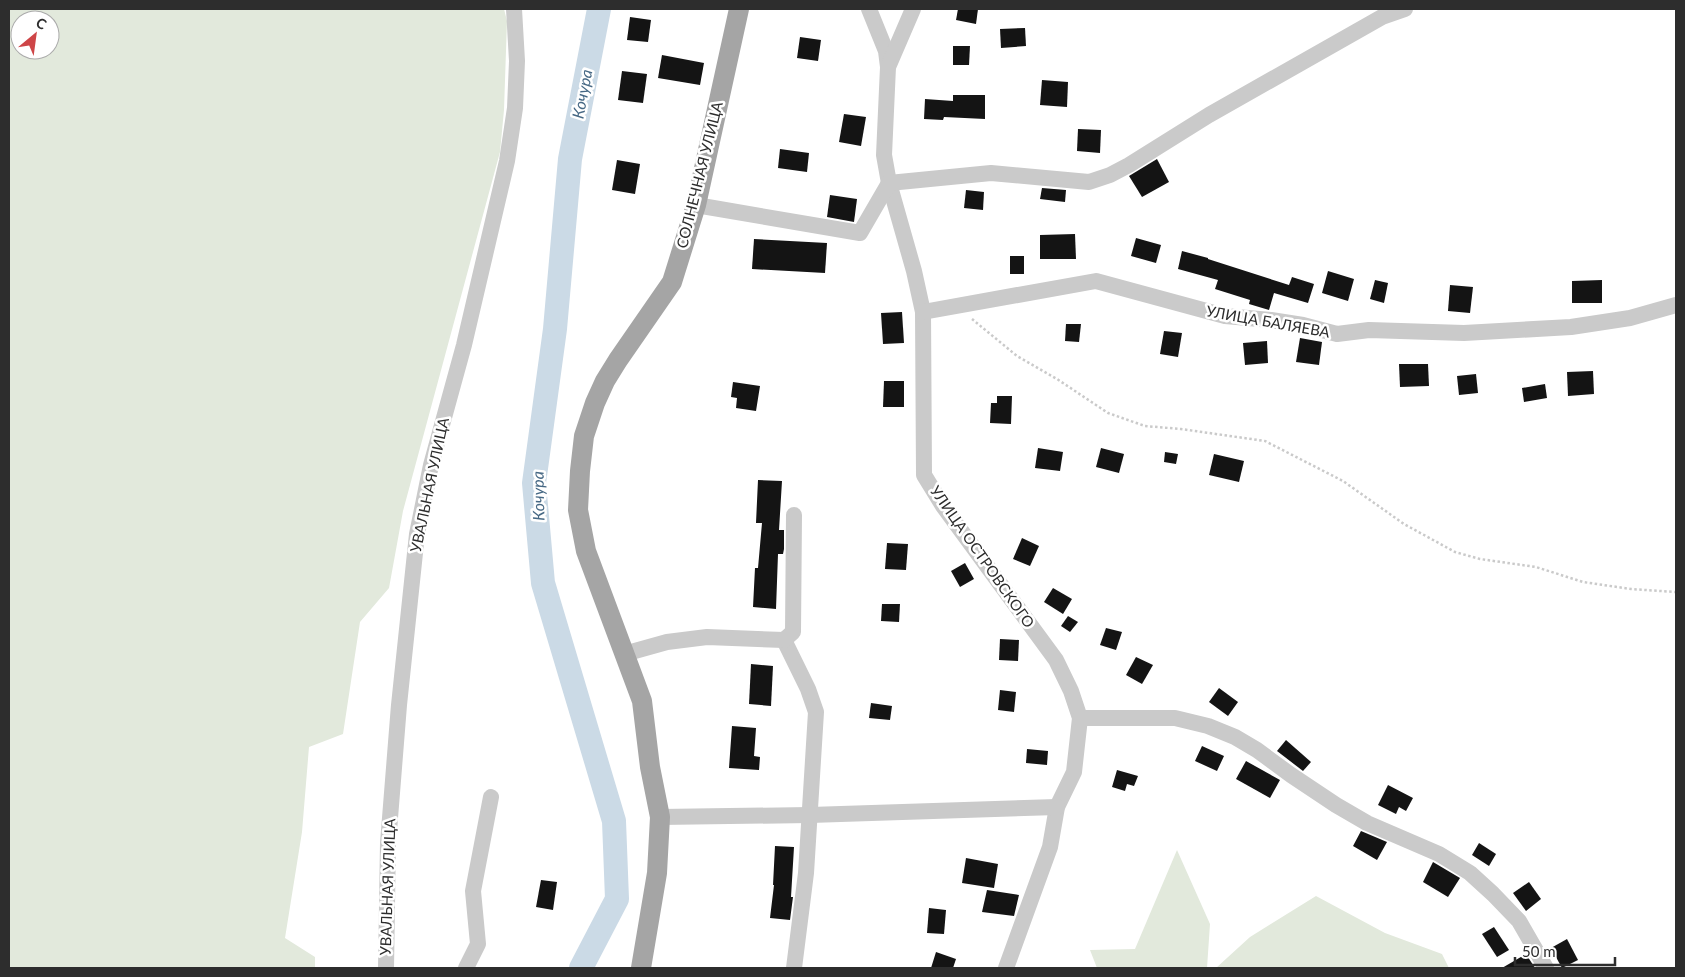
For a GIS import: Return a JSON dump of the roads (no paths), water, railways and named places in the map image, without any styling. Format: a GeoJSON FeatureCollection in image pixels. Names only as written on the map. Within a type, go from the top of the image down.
{"type":"FeatureCollection","features":[{"type":"Feature","properties":{"kind":"main road","name":"СОЛНЕЧНАЯ УЛИЦА"},"geometry":{"type":"LineString","coordinates":[[641,968],[658,873],[660,816],[650,767],[642,701],[586,551],[578,510],[580,471],[584,436],[605,381],[672,282],[696,205],[738,9]]}},
{"type":"Feature","properties":{"kind":"street","name":"УВАЛЬНАЯ УЛИЦА"},"geometry":{"type":"LineString","coordinates":[[386,968],[388,843],[417,534],[431,464],[464,345],[508,161],[515,108],[517,61],[514,9]]}},
{"type":"Feature","properties":{"kind":"street","name":"УЛИЦА ОСТРОВСКОГО"},"geometry":{"type":"LineString","coordinates":[[869,9],[886,51],[888,67],[884,155],[889,183],[914,271],[923,312],[924,475],[943,506],[1056,660],[1071,691],[1080,718],[1074,772],[1057,807],[1050,847],[1006,968]]}},
{"type":"Feature","properties":{"kind":"street","name":"УЛИЦА ОСТРОВСКОГО"},"geometry":{"type":"LineString","coordinates":[[888,67],[913,9]]}},
{"type":"Feature","properties":{"kind":"street"},"geometry":{"type":"LineString","coordinates":[[696,205],[860,233],[889,183],[991,173],[1089,182],[1110,175],[1129,165],[1210,115],[1382,18],[1405,9]]}},
{"type":"Feature","properties":{"kind":"street","name":"УЛИЦА БАЛЯЕВА"},"geometry":{"type":"LineString","coordinates":[[923,312],[1096,281],[1225,316],[1303,325],[1337,334],[1369,330],[1464,333],[1571,327],[1630,318],[1676,305]]}},
{"type":"Feature","properties":{"kind":"street"},"geometry":{"type":"LineString","coordinates":[[624,654],[667,642],[707,637],[784,640],[793,632],[794,515]]}},
{"type":"Feature","properties":{"kind":"street"},"geometry":{"type":"LineString","coordinates":[[784,640],[808,689],[816,712],[806,873],[794,968]]}},
{"type":"Feature","properties":{"kind":"street"},"geometry":{"type":"LineString","coordinates":[[1080,718],[1175,718],[1208,726],[1236,737],[1336,805],[1367,823],[1439,854],[1470,873],[1519,921],[1546,968]]}},
{"type":"Feature","properties":{"kind":"street"},"geometry":{"type":"LineString","coordinates":[[466,968],[478,944],[473,891],[491,797]]}},
{"type":"Feature","properties":{"kind":"street"},"geometry":{"type":"LineString","coordinates":[[660,816],[810,815],[1057,807]]}},
{"type":"Feature","properties":{"kind":"waterway","name":"Кочура"},"geometry":{"type":"LineString","coordinates":[[581,968],[617,899],[614,821],[543,583],[534,483],[555,329],[570,159],[599,9]]}}]}
